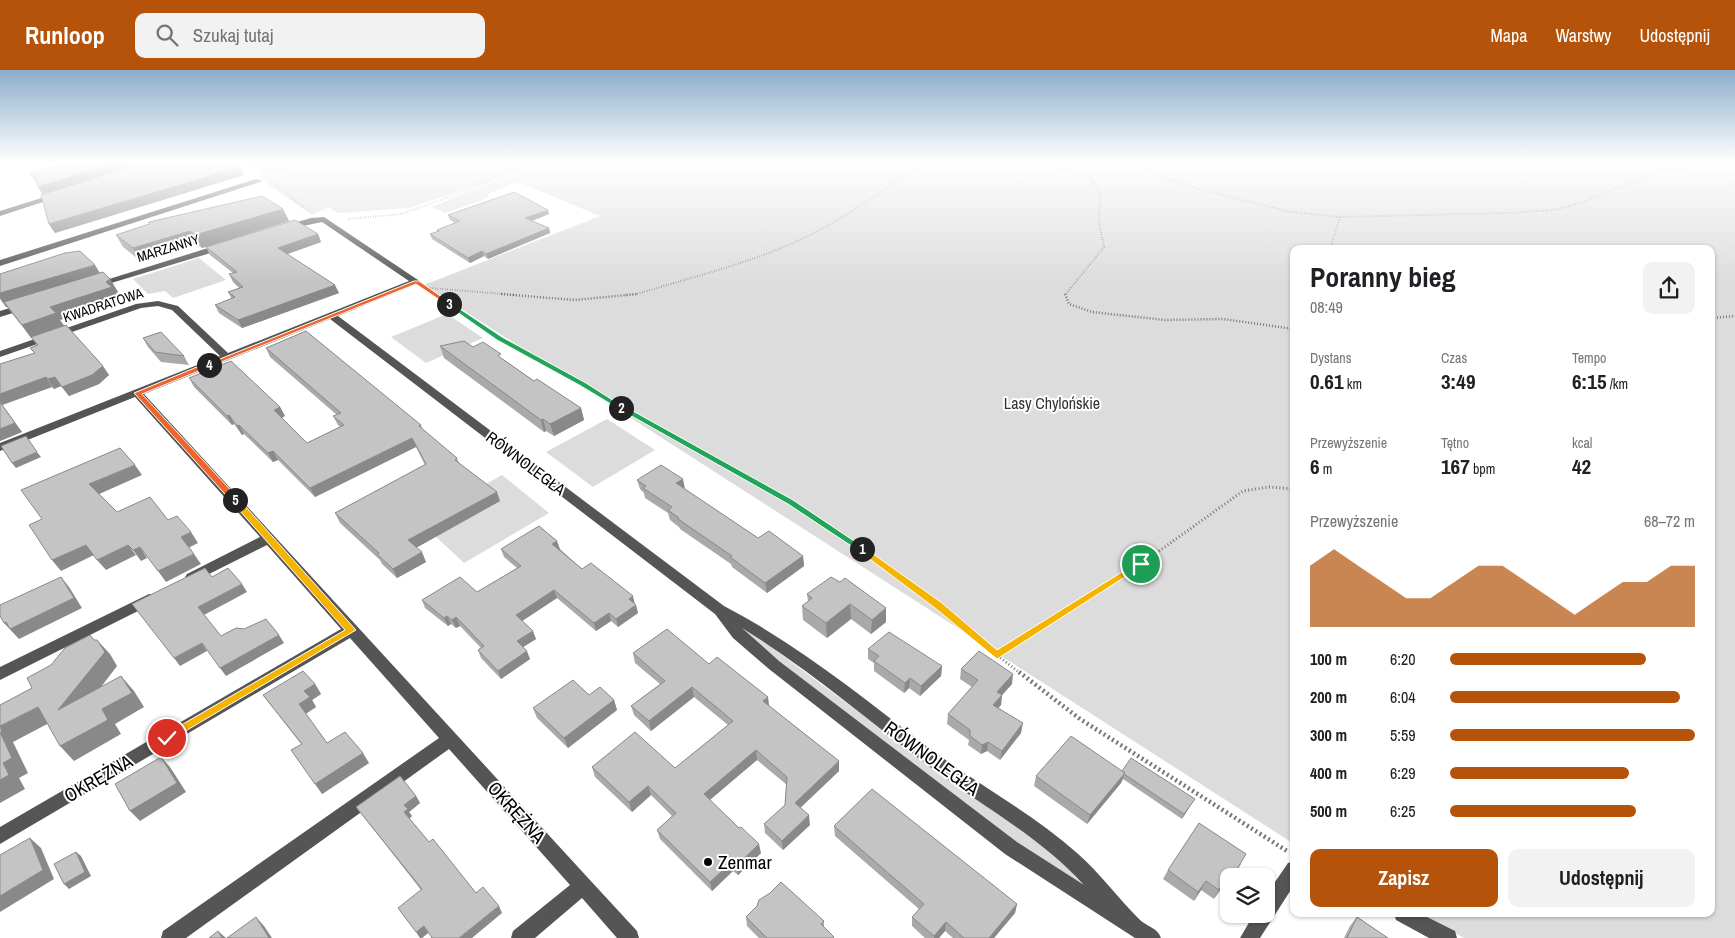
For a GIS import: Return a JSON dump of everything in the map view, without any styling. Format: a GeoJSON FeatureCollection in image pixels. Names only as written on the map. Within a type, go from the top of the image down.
{"type":"FeatureCollection","features":[{"type":"Feature","properties":{"kind":"street"},"geometry":{"type":"LineString","coordinates":[[0,214],[36,203]]}},
{"type":"Feature","properties":{"kind":"street"},"geometry":{"type":"LineString","coordinates":[[0,263],[191,203]]}},
{"type":"Feature","properties":{"kind":"street"},"geometry":{"type":"LineString","coordinates":[[275,230],[303,222],[327,221],[420,284]]}},
{"type":"Feature","properties":{"kind":"street","name":"MARZANNY"},"geometry":{"type":"LineString","coordinates":[[81,289],[238,242]]}},
{"type":"Feature","properties":{"kind":"street"},"geometry":{"type":"LineString","coordinates":[[0,447],[332,316],[420,284]]}},
{"type":"Feature","properties":{"kind":"street"},"geometry":{"type":"LineString","coordinates":[[0,314],[36,303]]}},
{"type":"Feature","properties":{"kind":"street","name":"KWADRATOWA"},"geometry":{"type":"LineString","coordinates":[[0,354],[139,306],[165,304],[175,308],[227,357]]}},
{"type":"Feature","properties":{"kind":"street","name":"RÓWNOLEGŁA"},"geometry":{"type":"LineString","coordinates":[[332,316],[720,610],[748,624],[786,648],[951,774],[1061,851],[1078,866],[1132,924]]}},
{"type":"Feature","properties":{"kind":"street","name":"OKRĘŻNA"},"geometry":{"type":"LineString","coordinates":[[138,393],[630,938]]}},
{"type":"Feature","properties":{"kind":"street"},"geometry":{"type":"LineString","coordinates":[[181,583],[270,538]]}},
{"type":"Feature","properties":{"kind":"street"},"geometry":{"type":"LineString","coordinates":[[0,674],[163,592]]}},
{"type":"Feature","properties":{"kind":"street","name":"RÓWNOLEGŁA"},"geometry":{"type":"LineString","coordinates":[[720,610],[738,634],[774,665],[1011,848],[1152,938]]}},
{"type":"Feature","properties":{"kind":"street","name":"OKRĘŻNA"},"geometry":{"type":"LineString","coordinates":[[0,836],[351,630]]}},
{"type":"Feature","properties":{"kind":"street"},"geometry":{"type":"LineString","coordinates":[[170,938],[452,739]]}},
{"type":"Feature","properties":{"kind":"street"},"geometry":{"type":"LineString","coordinates":[[1275,897],[1290,875]]}},
{"type":"Feature","properties":{"kind":"street"},"geometry":{"type":"LineString","coordinates":[[520,938],[583,885]]}},
{"type":"Feature","properties":{"kind":"street"},"geometry":{"type":"LineString","coordinates":[[1409,917],[1448,938]]}},
{"type":"Feature","properties":{"kind":"street"},"geometry":{"type":"LineString","coordinates":[[1249,938],[1258,923]]}},
{"type":"Feature","properties":{"kind":"path"},"geometry":{"type":"LineString","coordinates":[[297,203],[327,221],[401,214],[434,203]]}},
{"type":"Feature","properties":{"kind":"path"},"geometry":{"type":"LineString","coordinates":[[420,284],[575,300],[637,294],[770,253],[810,236],[867,203]]}},
{"type":"Feature","properties":{"kind":"path"},"geometry":{"type":"LineString","coordinates":[[1100,203],[1099,222],[1104,248],[1065,294],[1069,304],[1092,312],[1165,320],[1223,319],[1290,328]]}},
{"type":"Feature","properties":{"kind":"path"},"geometry":{"type":"LineString","coordinates":[[1252,203],[1286,211],[1340,216],[1509,214],[1555,210],[1581,203]]}},
{"type":"Feature","properties":{"kind":"path"},"geometry":{"type":"LineString","coordinates":[[1332,245],[1340,216]]}},
{"type":"Feature","properties":{"kind":"path"},"geometry":{"type":"LineString","coordinates":[[420,284],[500,339],[576,380],[646,423],[799,508],[880,561],[1080,719],[1290,852]]}},
{"type":"Feature","properties":{"kind":"path"},"geometry":{"type":"LineString","coordinates":[[1715,318],[1735,316]]}},
{"type":"Feature","properties":{"kind":"path"},"geometry":{"type":"LineString","coordinates":[[997,655],[1141,564],[1243,491],[1268,487],[1290,489]]}},
{"type":"Feature","properties":{"kind":"green space","name":"Lasy Chylońskie"},"geometry":{"type":"Polygon","coordinates":[[[294,203],[425,203],[408,208],[338,213],[329,207],[312,215],[294,203]]]}},
{"type":"Feature","properties":{"kind":"green space","name":"Lasy Chylońskie"},"geometry":{"type":"Polygon","coordinates":[[[443,203],[475,203],[445,213],[432,207],[443,203]]]}},
{"type":"Feature","properties":{"kind":"green space","name":"Lasy Chylońskie"},"geometry":{"type":"Polygon","coordinates":[[[567,203],[1735,203],[1735,938],[1464,938],[1425,917],[1715,917],[1715,245],[1290,245],[1290,841],[424,285],[600,216],[567,203]]]}},
{"type":"Feature","properties":{"kind":"green space"},"geometry":{"type":"Polygon","coordinates":[[[199,258],[226,280],[173,298],[165,291],[148,294],[133,279],[199,258]]]}},
{"type":"Feature","properties":{"kind":"green space"},"geometry":{"type":"Polygon","coordinates":[[[447,314],[483,338],[426,363],[391,337],[447,314]]]}},
{"type":"Feature","properties":{"kind":"green space"},"geometry":{"type":"Polygon","coordinates":[[[607,419],[655,450],[593,487],[546,452],[607,419]]]}},
{"type":"Feature","properties":{"kind":"green space"},"geometry":{"type":"Polygon","coordinates":[[[502,475],[549,513],[464,563],[419,521],[502,475]]]}},
{"type":"Feature","properties":{"kind":"green space"},"geometry":{"type":"Polygon","coordinates":[[[747,629],[918,756],[1055,854],[1103,901],[1038,858],[747,637],[744,631],[747,629]]]}},
{"type":"Feature","properties":{"kind":"building"},"geometry":{"type":"Polygon","coordinates":[[[43,203],[121,203],[49,224],[43,203]]]}},
{"type":"Feature","properties":{"kind":"building"},"geometry":{"type":"Polygon","coordinates":[[[234,203],[273,203],[283,209],[195,235],[190,231],[133,248],[116,235],[149,224],[149,222],[234,203]]]}},
{"type":"Feature","properties":{"kind":"building"},"geometry":{"type":"Polygon","coordinates":[[[484,203],[534,203],[548,210],[525,218],[549,228],[486,254],[482,251],[468,258],[430,234],[460,221],[448,215],[484,203]]]}},
{"type":"Feature","properties":{"kind":"building"},"geometry":{"type":"Polygon","coordinates":[[[295,220],[318,234],[278,248],[335,285],[238,320],[215,305],[235,297],[228,292],[243,287],[229,274],[237,272],[206,247],[295,220]]]}},
{"type":"Feature","properties":{"kind":"building"},"geometry":{"type":"Polygon","coordinates":[[[80,251],[95,265],[0,293],[0,274],[65,253],[80,251]]]}},
{"type":"Feature","properties":{"kind":"building"},"geometry":{"type":"Polygon","coordinates":[[[103,272],[110,279],[106,282],[112,287],[50,307],[56,313],[22,325],[4,302],[103,272]]]}},
{"type":"Feature","properties":{"kind":"building"},"geometry":{"type":"Polygon","coordinates":[[[66,325],[103,366],[92,375],[62,387],[55,377],[48,379],[46,377],[0,394],[0,364],[35,353],[30,348],[38,345],[31,337],[66,325]]]}},
{"type":"Feature","properties":{"kind":"building"},"geometry":{"type":"Polygon","coordinates":[[[306,331],[421,425],[419,426],[457,458],[455,460],[497,492],[408,540],[422,552],[393,569],[377,554],[379,553],[335,513],[426,464],[412,438],[310,488],[273,451],[268,453],[239,425],[237,426],[229,415],[227,416],[189,378],[231,361],[280,407],[274,410],[307,443],[344,425],[333,416],[341,413],[266,348],[306,331]]]}},
{"type":"Feature","properties":{"kind":"building"},"geometry":{"type":"Polygon","coordinates":[[[161,332],[184,356],[155,352],[143,338],[161,332]]]}},
{"type":"Feature","properties":{"kind":"building"},"geometry":{"type":"Polygon","coordinates":[[[464,341],[473,347],[483,342],[501,354],[498,356],[534,381],[537,379],[581,408],[550,424],[543,419],[541,420],[440,346],[464,341]]]}},
{"type":"Feature","properties":{"kind":"building"},"geometry":{"type":"Polygon","coordinates":[[[0,402],[15,423],[0,429],[0,402]]]}},
{"type":"Feature","properties":{"kind":"building"},"geometry":{"type":"Polygon","coordinates":[[[26,436],[37,452],[12,463],[1,446],[26,436]]]}},
{"type":"Feature","properties":{"kind":"building"},"geometry":{"type":"Polygon","coordinates":[[[120,448],[135,465],[89,484],[117,512],[150,497],[168,520],[177,516],[191,532],[181,537],[194,554],[158,571],[140,547],[133,550],[128,545],[97,560],[86,545],[52,560],[29,525],[42,519],[21,490],[120,448]]]}},
{"type":"Feature","properties":{"kind":"building"},"geometry":{"type":"Polygon","coordinates":[[[661,465],[683,479],[676,483],[758,538],[769,531],[803,556],[765,583],[730,557],[732,556],[678,519],[668,510],[672,507],[643,488],[646,486],[637,480],[661,465]]]}},
{"type":"Feature","properties":{"kind":"building"},"geometry":{"type":"Polygon","coordinates":[[[539,526],[557,541],[552,544],[582,569],[591,563],[633,596],[629,599],[636,605],[616,619],[609,613],[594,623],[554,590],[516,615],[533,631],[517,641],[527,651],[498,671],[478,650],[484,646],[456,617],[452,620],[447,616],[444,618],[422,600],[460,577],[477,592],[521,566],[501,549],[539,526]]]}},
{"type":"Feature","properties":{"kind":"building"},"geometry":{"type":"Polygon","coordinates":[[[205,568],[212,577],[228,568],[242,584],[198,607],[221,636],[236,628],[244,629],[266,619],[279,635],[220,668],[202,643],[174,658],[132,604],[205,568]]]}},
{"type":"Feature","properties":{"kind":"building"},"geometry":{"type":"Polygon","coordinates":[[[61,577],[74,598],[10,629],[6,622],[4,623],[0,616],[0,605],[61,577]]]}},
{"type":"Feature","properties":{"kind":"building"},"geometry":{"type":"Polygon","coordinates":[[[831,577],[840,582],[845,578],[886,608],[872,620],[850,604],[826,623],[802,606],[812,598],[807,594],[831,577]]]}},
{"type":"Feature","properties":{"kind":"building"},"geometry":{"type":"Polygon","coordinates":[[[667,629],[709,664],[717,657],[768,697],[763,701],[839,761],[795,803],[809,815],[782,841],[764,824],[785,805],[787,777],[756,750],[704,794],[739,828],[741,827],[759,844],[736,866],[732,862],[710,882],[657,830],[676,813],[648,786],[629,802],[592,767],[635,732],[675,768],[733,721],[692,687],[649,721],[631,706],[665,681],[633,653],[667,629]]]}},
{"type":"Feature","properties":{"kind":"building"},"geometry":{"type":"Polygon","coordinates":[[[889,632],[942,666],[921,686],[910,678],[905,683],[874,661],[879,656],[868,649],[889,632]]]}},
{"type":"Feature","properties":{"kind":"building"},"geometry":{"type":"Polygon","coordinates":[[[90,635],[94,640],[97,640],[105,652],[58,710],[121,676],[132,693],[102,709],[108,720],[60,746],[38,707],[0,726],[0,705],[32,688],[27,678],[51,665],[65,648],[90,635]]]}},
{"type":"Feature","properties":{"kind":"building"},"geometry":{"type":"Polygon","coordinates":[[[979,651],[1013,674],[997,692],[1002,695],[993,705],[1023,723],[1002,751],[988,742],[982,745],[970,736],[970,730],[948,714],[978,680],[961,669],[979,651]]]}},
{"type":"Feature","properties":{"kind":"building"},"geometry":{"type":"Polygon","coordinates":[[[303,671],[315,684],[304,691],[310,697],[299,704],[327,743],[345,732],[363,753],[315,784],[291,750],[302,744],[263,695],[303,671]]]}},
{"type":"Feature","properties":{"kind":"building"},"geometry":{"type":"Polygon","coordinates":[[[573,680],[589,695],[600,687],[614,700],[564,738],[533,708],[573,680]]]}},
{"type":"Feature","properties":{"kind":"building"},"geometry":{"type":"Polygon","coordinates":[[[0,732],[12,758],[3,763],[9,775],[0,780],[0,732]]]}},
{"type":"Feature","properties":{"kind":"building"},"geometry":{"type":"Polygon","coordinates":[[[1071,736],[1125,773],[1090,815],[1036,776],[1071,736]]]}},
{"type":"Feature","properties":{"kind":"building"},"geometry":{"type":"Polygon","coordinates":[[[161,757],[177,783],[130,811],[115,784],[161,757]]]}},
{"type":"Feature","properties":{"kind":"building"},"geometry":{"type":"Polygon","coordinates":[[[1131,758],[1195,799],[1184,814],[1124,774],[1122,771],[1131,758]]]}},
{"type":"Feature","properties":{"kind":"building"},"geometry":{"type":"Polygon","coordinates":[[[400,776],[416,796],[404,805],[408,809],[404,812],[429,842],[433,839],[476,893],[483,887],[499,906],[459,938],[432,938],[424,926],[416,932],[398,908],[422,889],[356,807],[400,776]]]}},
{"type":"Feature","properties":{"kind":"building"},"geometry":{"type":"Polygon","coordinates":[[[872,789],[1017,904],[989,938],[964,938],[946,922],[934,936],[912,917],[924,904],[834,826],[872,789]]]}},
{"type":"Feature","properties":{"kind":"building"},"geometry":{"type":"Polygon","coordinates":[[[1199,823],[1246,854],[1238,868],[1220,868],[1219,890],[1206,881],[1198,892],[1168,870],[1199,823]]]}},
{"type":"Feature","properties":{"kind":"building"},"geometry":{"type":"Polygon","coordinates":[[[30,838],[43,870],[0,896],[0,855],[30,838]]]}},
{"type":"Feature","properties":{"kind":"building"},"geometry":{"type":"Polygon","coordinates":[[[76,852],[85,872],[64,884],[54,864],[76,852]]]}},
{"type":"Feature","properties":{"kind":"building"},"geometry":{"type":"Polygon","coordinates":[[[781,882],[824,921],[821,924],[833,938],[767,938],[746,917],[757,906],[759,900],[770,893],[781,882]]]}},
{"type":"Feature","properties":{"kind":"building"},"geometry":{"type":"Polygon","coordinates":[[[256,917],[269,938],[227,938],[256,917]]]}},
{"type":"Feature","properties":{"kind":"building"},"geometry":{"type":"Polygon","coordinates":[[[1357,917],[1388,938],[1347,938],[1357,917]]]}},
{"type":"Feature","properties":{"kind":"building"},"geometry":{"type":"Polygon","coordinates":[[[218,931],[222,938],[209,938],[218,931]]]}},
{"type":"Feature","properties":{"kind":"place","name":"Zenmar"},"geometry":{"type":"Point","coordinates":[708,862]}},
{"type":"Feature","properties":{"kind":"route"},"geometry":{"type":"LineString","coordinates":[[167,738],[351,630],[138,393],[416,282],[500,339],[584,384],[646,423],[710,459],[791,502],[880,561],[997,655],[1141,564]]}}]}
